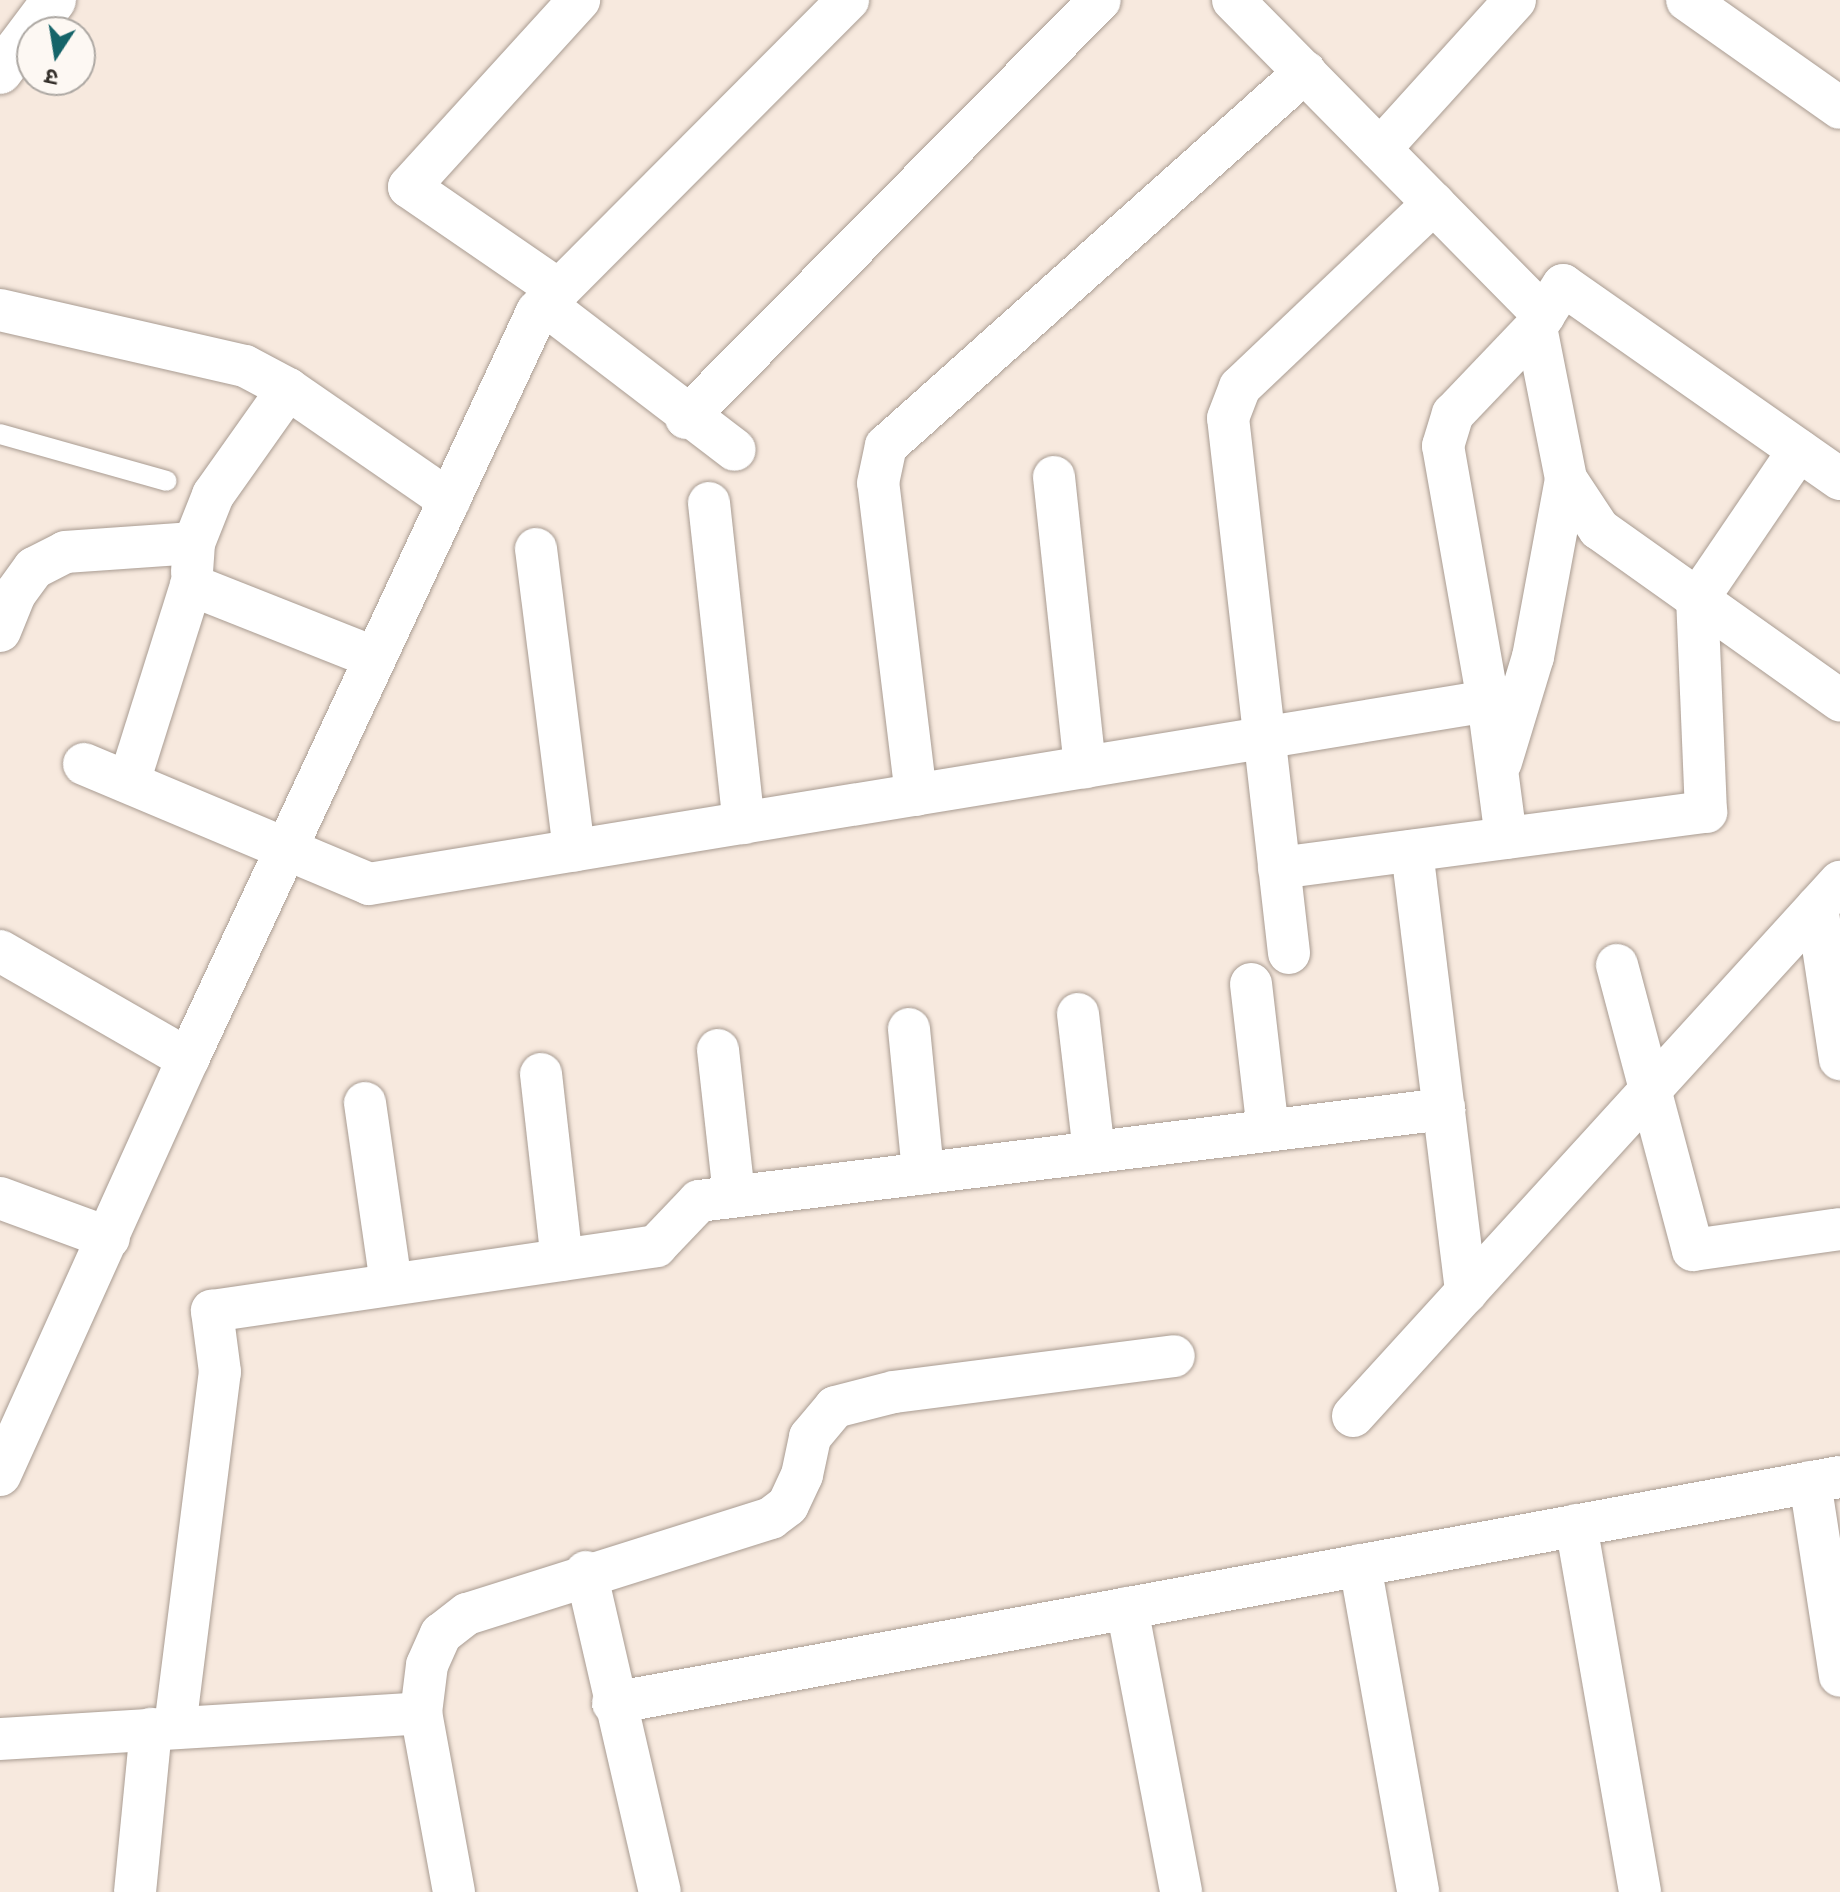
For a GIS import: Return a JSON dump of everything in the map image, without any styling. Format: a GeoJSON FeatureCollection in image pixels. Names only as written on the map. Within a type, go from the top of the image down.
{"type":"FeatureCollection","features":[{"type":"Feature","properties":{"kind":"street"},"geometry":{"type":"LineString","coordinates":[[0,72],[54,0]]}},
{"type":"Feature","properties":{"kind":"street"},"geometry":{"type":"LineString","coordinates":[[579,0],[409,187],[552,297],[686,418],[735,450]]}},
{"type":"Feature","properties":{"kind":"street"},"geometry":{"type":"LineString","coordinates":[[3,1458],[109,1238],[188,1059],[449,500],[552,297],[848,0]]}},
{"type":"Feature","properties":{"kind":"street"},"geometry":{"type":"LineString","coordinates":[[686,418],[1100,0]]}},
{"type":"Feature","properties":{"kind":"street"},"geometry":{"type":"LineString","coordinates":[[1233,0],[1434,203],[1540,321],[1566,479],[1533,657],[1498,772]]}},
{"type":"Feature","properties":{"kind":"street"},"geometry":{"type":"LineString","coordinates":[[1380,149],[1515,0]]}},
{"type":"Feature","properties":{"kind":"street"},"geometry":{"type":"LineString","coordinates":[[1687,0],[1840,108]]}},
{"type":"Feature","properties":{"kind":"street"},"geometry":{"type":"LineString","coordinates":[[916,795],[878,483],[886,446],[1305,72]]}},
{"type":"Feature","properties":{"kind":"street"},"geometry":{"type":"LineString","coordinates":[[1289,953],[1228,418],[1240,387],[1434,203]]}},
{"type":"Feature","properties":{"kind":"street"},"geometry":{"type":"LineString","coordinates":[[1506,838],[1488,701],[1443,446],[1453,414],[1540,321],[1563,285],[1840,479]]}},
{"type":"Feature","properties":{"kind":"street"},"geometry":{"type":"LineString","coordinates":[[0,310],[245,366],[288,389],[449,500]]}},
{"type":"Feature","properties":{"kind":"street"},"geometry":{"type":"LineString","coordinates":[[129,782],[191,585],[194,543],[213,495],[288,389]]}},
{"type":"Feature","properties":{"kind":"street"},"geometry":{"type":"LineString","coordinates":[[1279,868],[1706,812],[1697,600],[1799,450]]}},
{"type":"Feature","properties":{"kind":"street"},"geometry":{"type":"LineString","coordinates":[[1054,477],[1085,767]]}},
{"type":"Feature","properties":{"kind":"street"},"geometry":{"type":"LineString","coordinates":[[1566,479],[1599,529],[1840,700]]}},
{"type":"Feature","properties":{"kind":"street"},"geometry":{"type":"LineString","coordinates":[[709,503],[744,823]]}},
{"type":"Feature","properties":{"kind":"street"},"geometry":{"type":"LineString","coordinates":[[0,631],[15,594],[34,568],[65,552],[194,543]]}},
{"type":"Feature","properties":{"kind":"street"},"geometry":{"type":"LineString","coordinates":[[536,549],[574,851]]}},
{"type":"Feature","properties":{"kind":"street"},"geometry":{"type":"LineString","coordinates":[[191,585],[375,658]]}},
{"type":"Feature","properties":{"kind":"street"},"geometry":{"type":"LineString","coordinates":[[84,764],[369,884],[1488,701]]}},
{"type":"Feature","properties":{"kind":"street"},"geometry":{"type":"LineString","coordinates":[[1412,851],[1466,1293]]}},
{"type":"Feature","properties":{"kind":"street"},"geometry":{"type":"LineString","coordinates":[[1828,895],[1840,1059]]}},
{"type":"Feature","properties":{"kind":"street"},"geometry":{"type":"LineString","coordinates":[[1353,1416],[1828,895]]}},
{"type":"Feature","properties":{"kind":"street"},"geometry":{"type":"LineString","coordinates":[[0,951],[188,1059]]}},
{"type":"Feature","properties":{"kind":"street"},"geometry":{"type":"LineString","coordinates":[[1617,965],[1693,1250],[1840,1229]]}},
{"type":"Feature","properties":{"kind":"street"},"geometry":{"type":"LineString","coordinates":[[1251,984],[1268,1130]]}},
{"type":"Feature","properties":{"kind":"street"},"geometry":{"type":"LineString","coordinates":[[1078,1014],[1094,1152]]}},
{"type":"Feature","properties":{"kind":"street"},"geometry":{"type":"LineString","coordinates":[[909,1029],[923,1173]]}},
{"type":"Feature","properties":{"kind":"street"},"geometry":{"type":"LineString","coordinates":[[718,1050],[734,1196]]}},
{"type":"Feature","properties":{"kind":"street"},"geometry":{"type":"LineString","coordinates":[[541,1074],[562,1260]]}},
{"type":"Feature","properties":{"kind":"street"},"geometry":{"type":"LineString","coordinates":[[365,1103],[391,1284]]}},
{"type":"Feature","properties":{"kind":"street"},"geometry":{"type":"LineString","coordinates":[[135,1892],[220,1372],[212,1311],[656,1246],[699,1201],[1444,1109]]}},
{"type":"Feature","properties":{"kind":"street"},"geometry":{"type":"LineString","coordinates":[[0,1198],[109,1238]]}},
{"type":"Feature","properties":{"kind":"street"},"geometry":{"type":"LineString","coordinates":[[454,1892],[421,1713],[427,1665],[441,1634],[467,1614],[586,1572],[771,1518],[788,1505],[802,1475],[810,1437],[835,1407],[894,1392],[1174,1356]]}},
{"type":"Feature","properties":{"kind":"street"},"geometry":{"type":"LineString","coordinates":[[613,1703],[1825,1480],[1840,1676]]}},
{"type":"Feature","properties":{"kind":"street"},"geometry":{"type":"LineString","coordinates":[[1576,1525],[1640,1892]]}},
{"type":"Feature","properties":{"kind":"street"},"geometry":{"type":"LineString","coordinates":[[1360,1565],[1418,1892]]}},
{"type":"Feature","properties":{"kind":"street"},"geometry":{"type":"LineString","coordinates":[[586,1572],[613,1703],[660,1892]]}},
{"type":"Feature","properties":{"kind":"street"},"geometry":{"type":"LineString","coordinates":[[1127,1608],[1181,1892]]}},
{"type":"Feature","properties":{"kind":"street"},"geometry":{"type":"LineString","coordinates":[[0,1739],[421,1713]]}},
{"type":"Feature","properties":{"kind":"lane"},"geometry":{"type":"LineString","coordinates":[[0,434],[167,481]]}}]}
